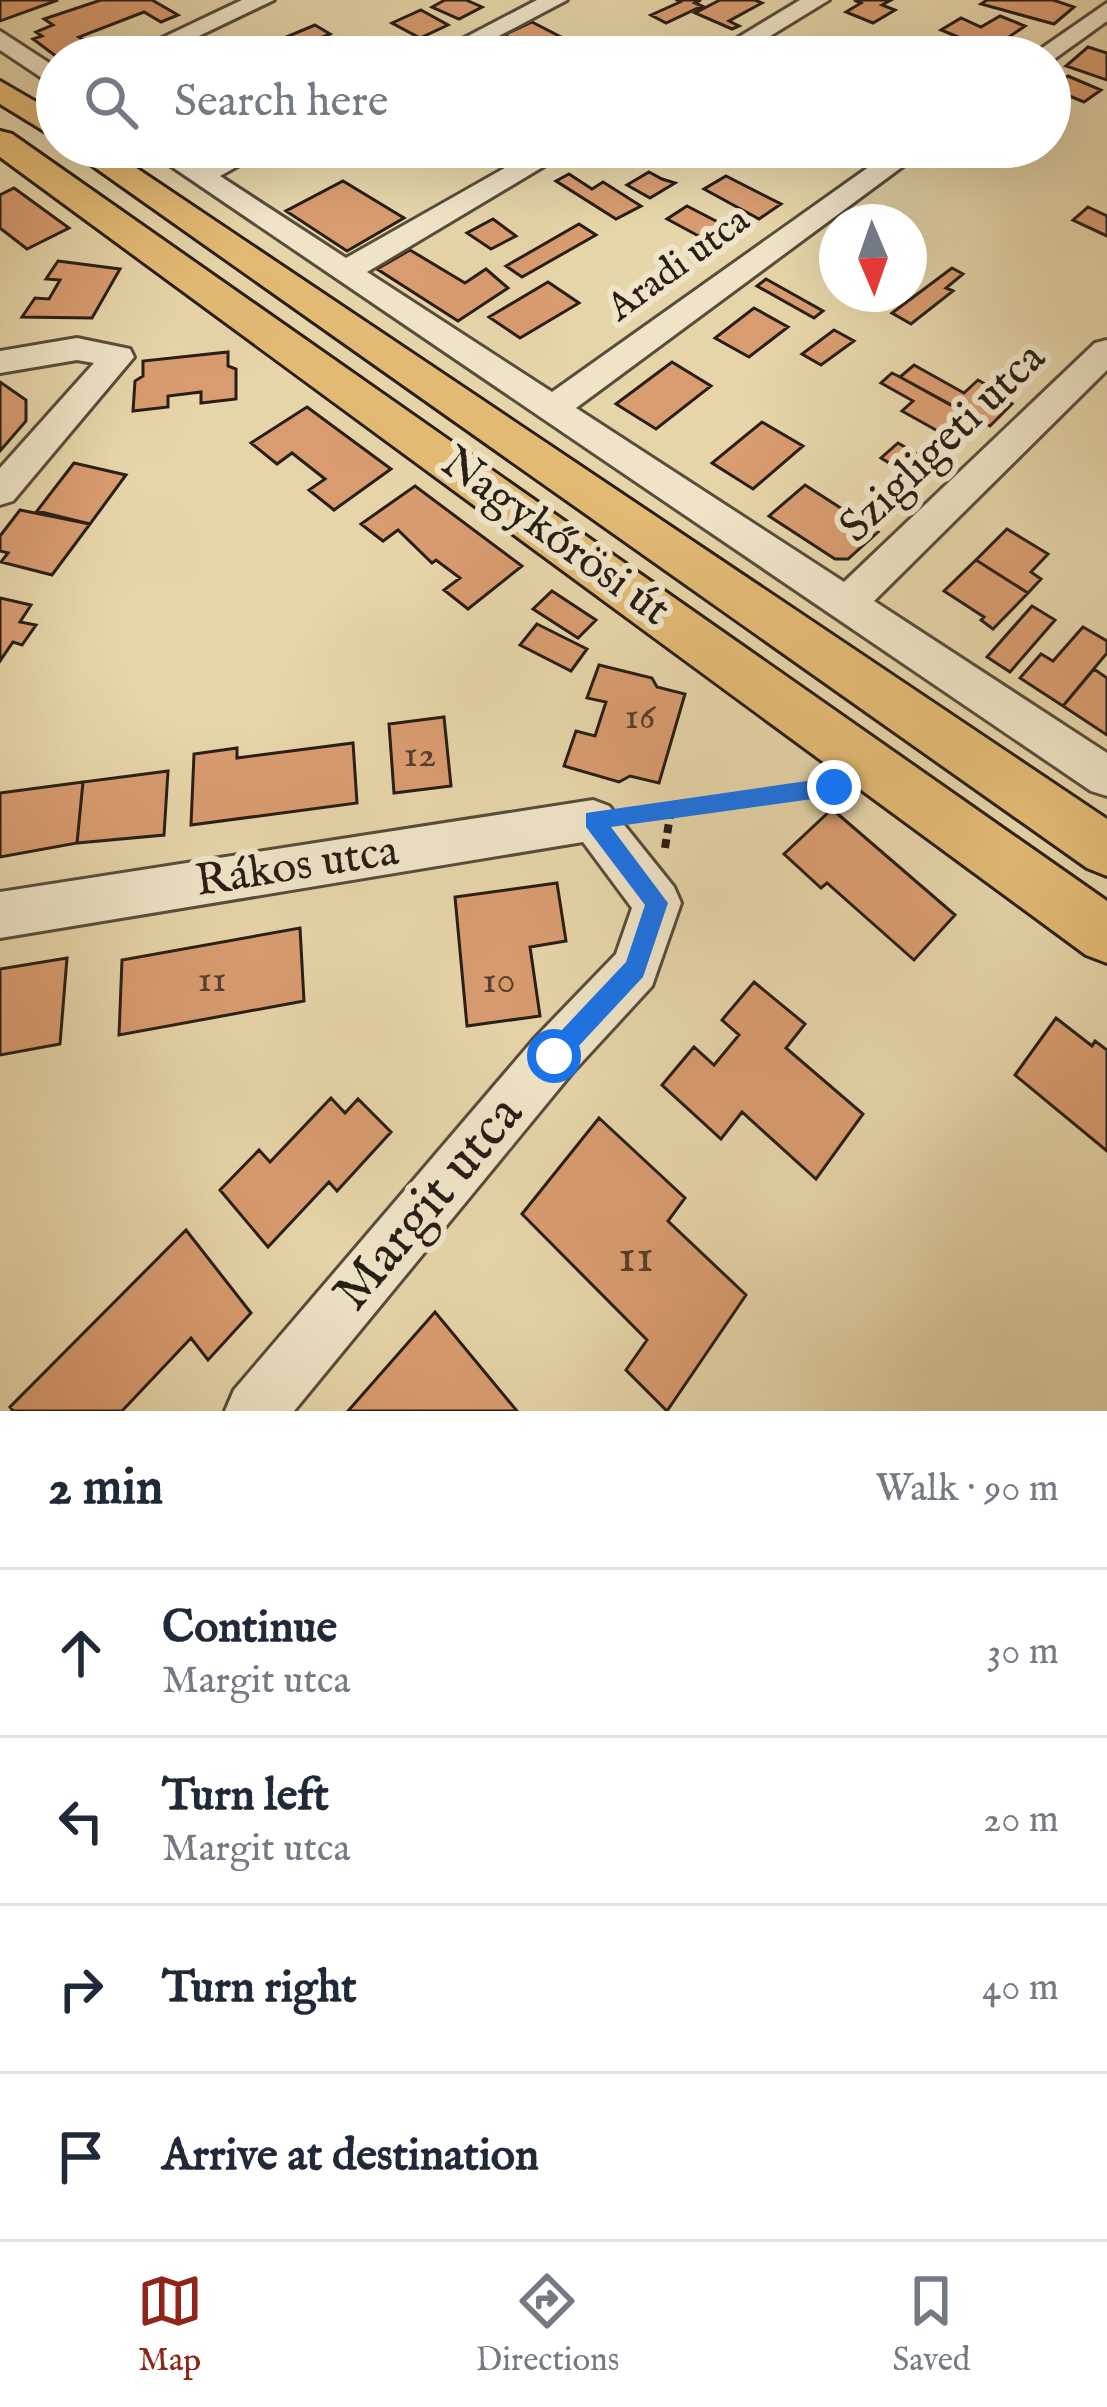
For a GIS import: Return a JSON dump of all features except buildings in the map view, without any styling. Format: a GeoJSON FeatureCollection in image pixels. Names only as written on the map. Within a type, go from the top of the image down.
{"type":"FeatureCollection","features":[{"type":"Feature","properties":{"kind":"main road"},"geometry":{"type":"LineString","coordinates":[[0,90],[36,115]]}},
{"type":"Feature","properties":{"kind":"main road","name":"Nagykőrösi út"},"geometry":{"type":"LineString","coordinates":[[0,141],[36,167]]}},
{"type":"Feature","properties":{"kind":"main road","name":"Nagykőrösi út"},"geometry":{"type":"LineString","coordinates":[[38,168],[1107,935]]}},
{"type":"Feature","properties":{"kind":"main road","name":"Nagykőrösi út"},"geometry":{"type":"LineString","coordinates":[[114,168],[1107,850]]}},
{"type":"Feature","properties":{"kind":"street"},"geometry":{"type":"LineString","coordinates":[[181,36],[262,0]]}},
{"type":"Feature","properties":{"kind":"street"},"geometry":{"type":"LineString","coordinates":[[482,36],[555,0]]}},
{"type":"Feature","properties":{"kind":"street"},"geometry":{"type":"LineString","coordinates":[[754,36],[817,0]]}},
{"type":"Feature","properties":{"kind":"street"},"geometry":{"type":"LineString","coordinates":[[1070,36],[1107,10]]}},
{"type":"Feature","properties":{"kind":"street"},"geometry":{"type":"LineString","coordinates":[[0,38],[36,65]]}},
{"type":"Feature","properties":{"kind":"street"},"geometry":{"type":"LineString","coordinates":[[190,168],[1107,777]]}},
{"type":"Feature","properties":{"kind":"street"},"geometry":{"type":"LineString","coordinates":[[201,175],[215,168]]}},
{"type":"Feature","properties":{"kind":"street"},"geometry":{"type":"LineString","coordinates":[[344,272],[525,168]]}},
{"type":"Feature","properties":{"kind":"street","name":"Aradi utca"},"geometry":{"type":"LineString","coordinates":[[550,409],[886,168]]}},
{"type":"Feature","properties":{"kind":"street"},"geometry":{"type":"LineString","coordinates":[[0,362],[77,349],[118,357],[0,492]]}},
{"type":"Feature","properties":{"kind":"street","name":"Szigligeti utca"},"geometry":{"type":"LineString","coordinates":[[846,604],[1107,351]]}},
{"type":"Feature","properties":{"kind":"street","name":"Rákos utca"},"geometry":{"type":"LineString","coordinates":[[0,914],[593,820]]}},
{"type":"Feature","properties":{"kind":"street","name":"Margit utca"},"geometry":{"type":"LineString","coordinates":[[255,1411],[554,1056],[635,969],[657,903],[593,820]]}},
{"type":"Feature","properties":{"kind":"path"},"geometry":{"type":"LineString","coordinates":[[593,820],[834,787]]}},
{"type":"Feature","properties":{"kind":"route"},"geometry":{"type":"LineString","coordinates":[[554,1056],[635,969],[657,903],[593,820],[834,787]]}}]}
